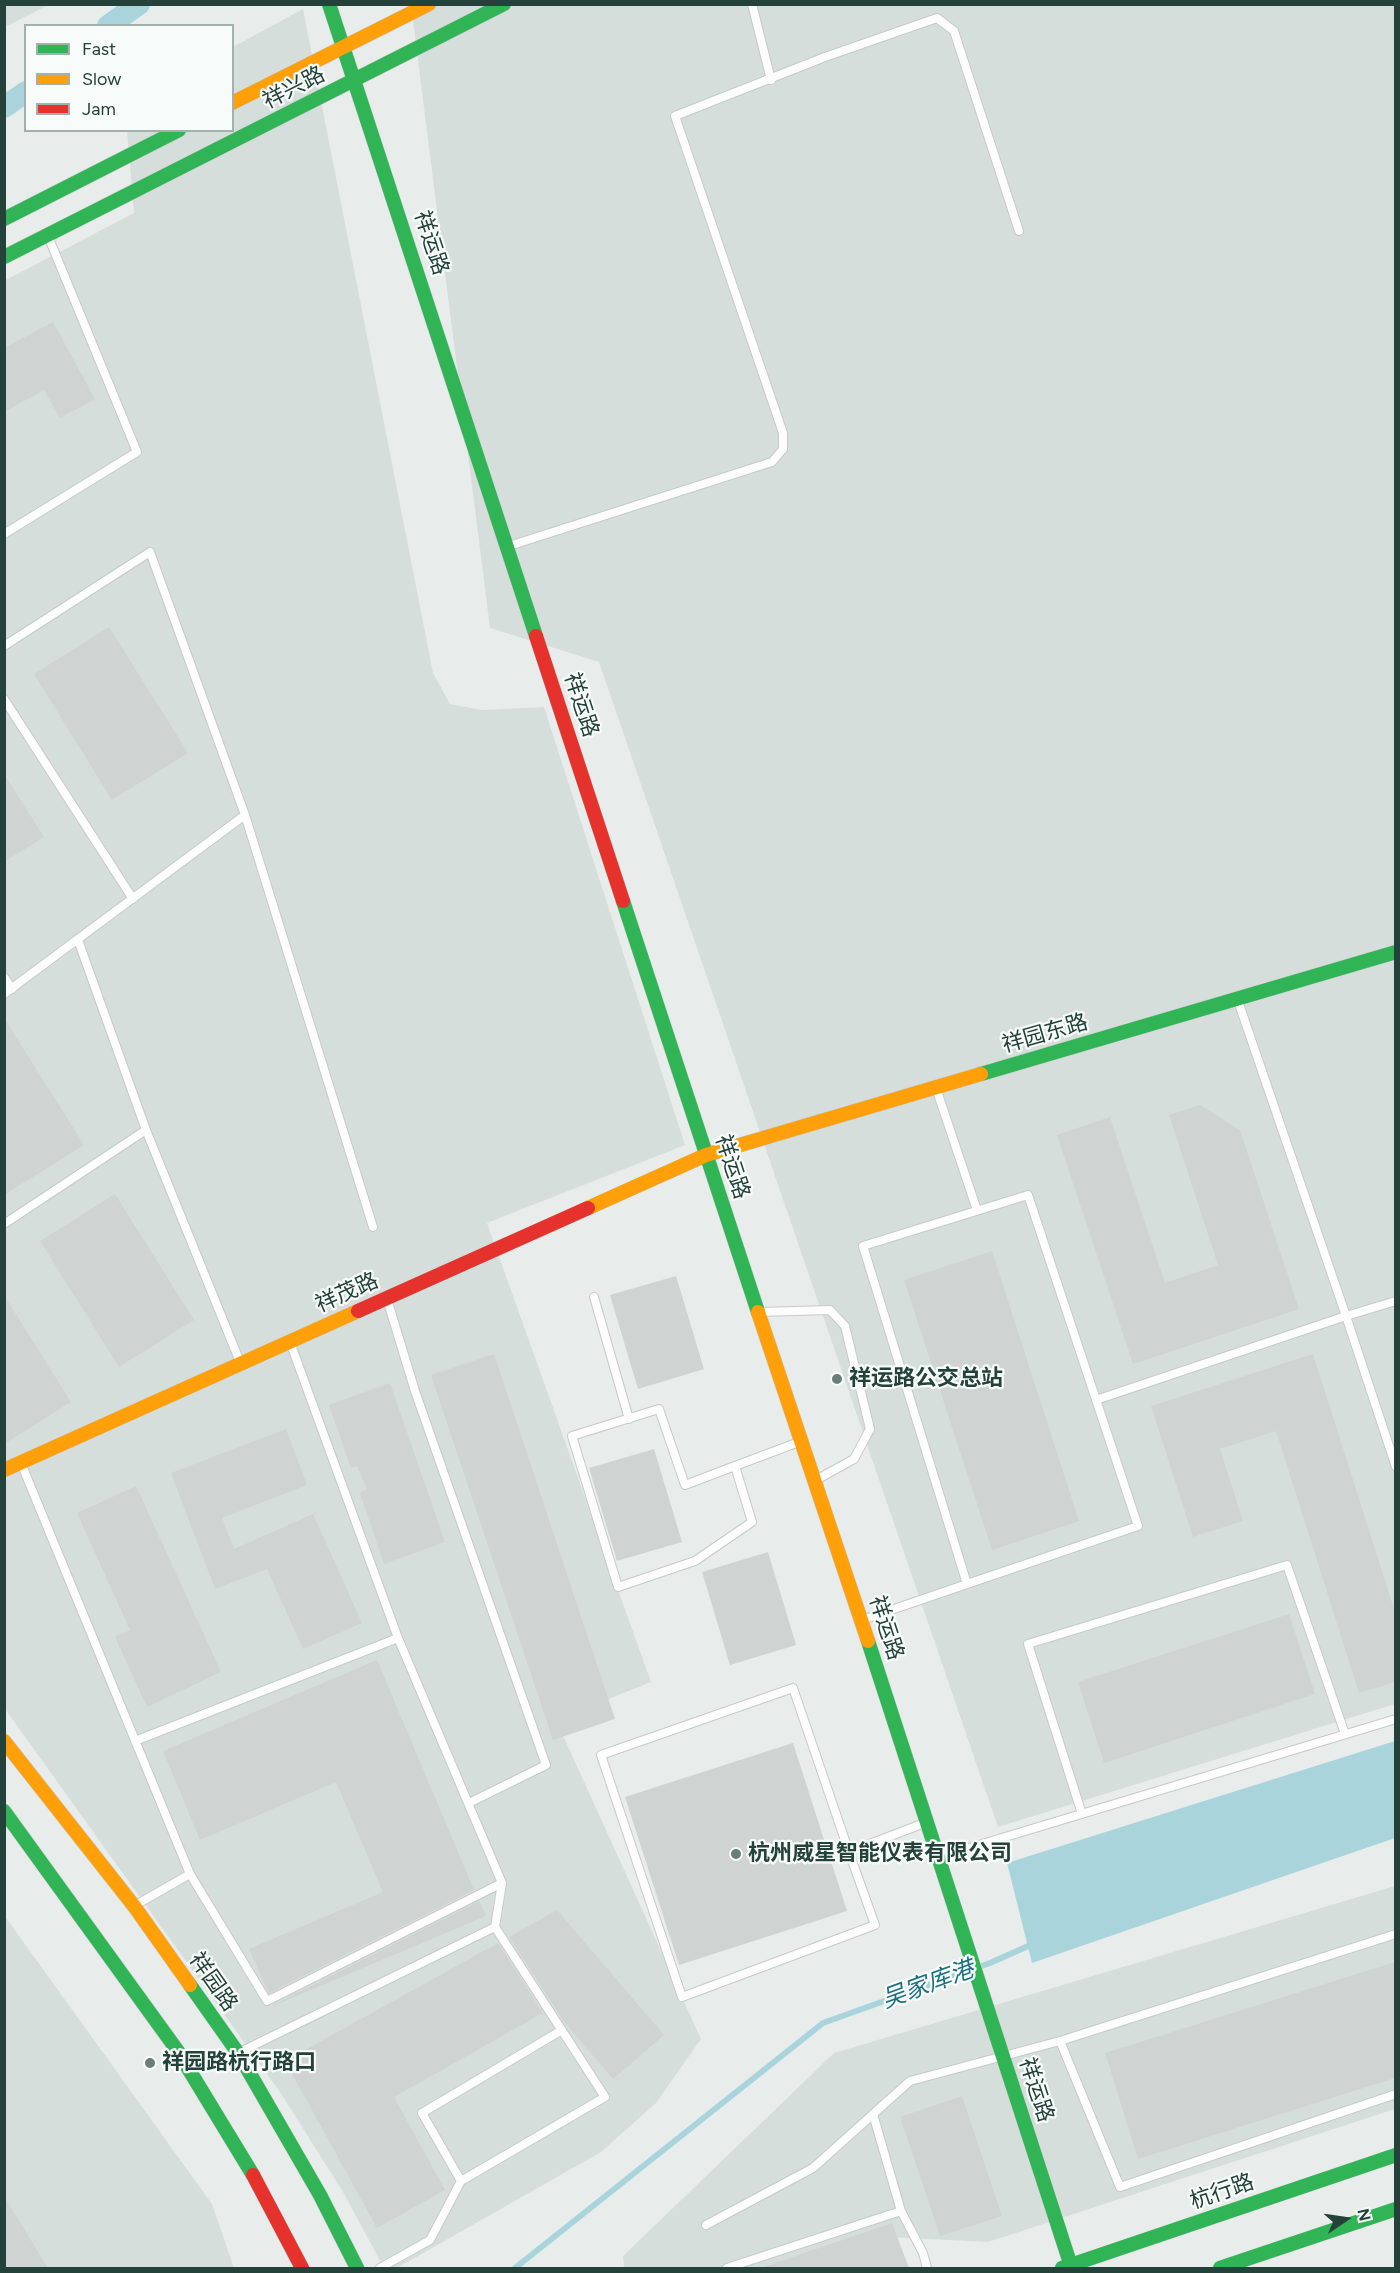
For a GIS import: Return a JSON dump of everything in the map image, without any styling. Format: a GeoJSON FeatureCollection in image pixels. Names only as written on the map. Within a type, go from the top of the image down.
{"type":"FeatureCollection","features":[{"type":"Feature","properties":{"kind":"street","name":"祥运路"},"geometry":{"type":"LineString","coordinates":[[329,4],[706,1155],[928,1822],[1067,2267]]}},
{"type":"Feature","properties":{"kind":"street","name":"祥兴路"},"geometry":{"type":"LineString","coordinates":[[234,102],[429,4]]}},
{"type":"Feature","properties":{"kind":"street","name":"祥兴路"},"geometry":{"type":"LineString","coordinates":[[4,257],[356,81],[504,4]]}},
{"type":"Feature","properties":{"kind":"street"},"geometry":{"type":"LineString","coordinates":[[4,219],[175,132]]}},
{"type":"Feature","properties":{"kind":"street","name":"祥园东路"},"geometry":{"type":"LineString","coordinates":[[706,1155],[1395,952]]}},
{"type":"Feature","properties":{"kind":"street","name":"祥茂路"},"geometry":{"type":"LineString","coordinates":[[4,1470],[706,1155]]}},
{"type":"Feature","properties":{"kind":"street","name":"祥园路"},"geometry":{"type":"LineString","coordinates":[[4,1741],[134,1906],[238,2053],[320,2195],[357,2268]]}},
{"type":"Feature","properties":{"kind":"street"},"geometry":{"type":"LineString","coordinates":[[4,1811],[177,2050],[257,2181],[302,2268]]}},
{"type":"Feature","properties":{"kind":"street","name":"杭行路"},"geometry":{"type":"LineString","coordinates":[[1067,2267],[1395,2155]]}},
{"type":"Feature","properties":{"kind":"street"},"geometry":{"type":"LineString","coordinates":[[1220,2268],[1395,2209]]}},
{"type":"Feature","properties":{"kind":"lane"},"geometry":{"type":"LineString","coordinates":[[752,4],[771,80]]}},
{"type":"Feature","properties":{"kind":"lane"},"geometry":{"type":"LineString","coordinates":[[508,547],[772,462],[783,450],[783,433],[675,116],[825,57],[937,18],[954,31],[1019,231]]}},
{"type":"Feature","properties":{"kind":"lane"},"geometry":{"type":"LineString","coordinates":[[4,534],[137,452],[47,236]]}},
{"type":"Feature","properties":{"kind":"lane"},"geometry":{"type":"LineString","coordinates":[[4,646],[150,552],[245,814],[372,1227]]}},
{"type":"Feature","properties":{"kind":"lane"},"geometry":{"type":"LineString","coordinates":[[4,699],[133,899]]}},
{"type":"Feature","properties":{"kind":"lane"},"geometry":{"type":"LineString","coordinates":[[4,977],[8,992],[245,814]]}},
{"type":"Feature","properties":{"kind":"lane"},"geometry":{"type":"LineString","coordinates":[[78,940],[146,1130],[241,1364]]}},
{"type":"Feature","properties":{"kind":"lane"},"geometry":{"type":"LineString","coordinates":[[1238,999],[1395,1467]]}},
{"type":"Feature","properties":{"kind":"lane"},"geometry":{"type":"LineString","coordinates":[[936,1088],[977,1210]]}},
{"type":"Feature","properties":{"kind":"lane"},"geometry":{"type":"LineString","coordinates":[[4,1224],[146,1130]]}},
{"type":"Feature","properties":{"kind":"lane"},"geometry":{"type":"LineString","coordinates":[[861,1620],[1138,1526],[1028,1195],[863,1246],[967,1584]]}},
{"type":"Feature","properties":{"kind":"lane"},"geometry":{"type":"LineString","coordinates":[[594,1297],[629,1419]]}},
{"type":"Feature","properties":{"kind":"lane"},"geometry":{"type":"LineString","coordinates":[[387,1298],[415,1391],[546,1765],[469,1803]]}},
{"type":"Feature","properties":{"kind":"lane"},"geometry":{"type":"LineString","coordinates":[[1096,1400],[1395,1301]]}},
{"type":"Feature","properties":{"kind":"lane"},"geometry":{"type":"LineString","coordinates":[[759,1312],[830,1310],[845,1326],[870,1430],[854,1459],[815,1480]]}},
{"type":"Feature","properties":{"kind":"lane"},"geometry":{"type":"LineString","coordinates":[[290,1342],[398,1638],[502,1883],[495,1927],[605,2097],[461,2181],[430,2240],[380,2268]]}},
{"type":"Feature","properties":{"kind":"lane"},"geometry":{"type":"LineString","coordinates":[[735,1466],[752,1522],[695,1561],[618,1587],[572,1436],[659,1409],[685,1485],[735,1466],[802,1441]]}},
{"type":"Feature","properties":{"kind":"lane"},"geometry":{"type":"LineString","coordinates":[[21,1463],[190,1874],[267,2001],[502,1883]]}},
{"type":"Feature","properties":{"kind":"lane"},"geometry":{"type":"LineString","coordinates":[[1082,1814],[1028,1644],[1287,1565],[1345,1734]]}},
{"type":"Feature","properties":{"kind":"lane"},"geometry":{"type":"LineString","coordinates":[[135,1741],[398,1638]]}},
{"type":"Feature","properties":{"kind":"lane"},"geometry":{"type":"LineString","coordinates":[[793,1688],[849,1852],[874,1925],[681,1997],[601,1755],[793,1688]]}},
{"type":"Feature","properties":{"kind":"lane"},"geometry":{"type":"LineString","coordinates":[[939,1857],[1395,1719]]}},
{"type":"Feature","properties":{"kind":"lane"},"geometry":{"type":"LineString","coordinates":[[849,1852],[928,1822]]}},
{"type":"Feature","properties":{"kind":"lane"},"geometry":{"type":"LineString","coordinates":[[134,1906],[190,1874]]}},
{"type":"Feature","properties":{"kind":"lane"},"geometry":{"type":"LineString","coordinates":[[238,2053],[495,1927]]}},
{"type":"Feature","properties":{"kind":"lane"},"geometry":{"type":"LineString","coordinates":[[706,2225],[813,2168],[910,2081],[1060,2041],[1395,1934]]}},
{"type":"Feature","properties":{"kind":"lane"},"geometry":{"type":"LineString","coordinates":[[461,2181],[422,2114],[562,2030]]}},
{"type":"Feature","properties":{"kind":"lane"},"geometry":{"type":"LineString","coordinates":[[1060,2041],[1120,2187],[1395,2094]]}},
{"type":"Feature","properties":{"kind":"lane"},"geometry":{"type":"LineString","coordinates":[[873,2114],[901,2211],[923,2253],[927,2268]]}},
{"type":"Feature","properties":{"kind":"lane"},"geometry":{"type":"LineString","coordinates":[[727,2268],[901,2211]]}},
{"type":"Feature","properties":{"kind":"shaded area"},"geometry":{"type":"Polygon","coordinates":[[[5,4],[48,4],[48,5],[5,27],[5,4]]]}},
{"type":"Feature","properties":{"kind":"shaded area"},"geometry":{"type":"Polygon","coordinates":[[[411,5],[1395,5],[1395,1704],[998,1827],[599,662],[490,628],[411,5]]]}},
{"type":"Feature","properties":{"kind":"shaded area"},"geometry":{"type":"Polygon","coordinates":[[[303,9],[433,673],[450,704],[482,710],[544,707],[685,1145],[487,1223],[651,1682],[556,1720],[701,2039],[656,2103],[601,2152],[397,2268],[384,2268],[343,2192],[282,2095],[5,1709],[4,281],[134,213],[127,132],[234,132],[234,46],[303,9]]]}},
{"type":"Feature","properties":{"kind":"shaded area"},"geometry":{"type":"Polygon","coordinates":[[[1395,1886],[1395,2109],[988,2242],[887,2237],[803,2268],[624,2268],[623,2256],[834,2053],[1395,1886]]]}},
{"type":"Feature","properties":{"kind":"shaded area"},"geometry":{"type":"Polygon","coordinates":[[[4,1915],[212,2204],[234,2268],[5,2268],[4,1915]]]}},
{"type":"Feature","properties":{"kind":"water"},"geometry":{"type":"Polygon","coordinates":[[[1395,1741],[1395,1838],[1032,1963],[1007,1863],[1395,1741]]]}},
{"type":"Feature","properties":{"kind":"building"},"geometry":{"type":"Polygon","coordinates":[[[53,322],[95,399],[60,418],[44,390],[4,412],[4,348],[53,322]]]}},
{"type":"Feature","properties":{"kind":"building"},"geometry":{"type":"Polygon","coordinates":[[[109,627],[188,753],[112,800],[34,674],[109,627]]]}},
{"type":"Feature","properties":{"kind":"building"},"geometry":{"type":"Polygon","coordinates":[[[4,774],[44,837],[4,862],[4,774]]]}},
{"type":"Feature","properties":{"kind":"building"},"geometry":{"type":"Polygon","coordinates":[[[4,1018],[84,1145],[4,1195],[4,1018]]]}},
{"type":"Feature","properties":{"kind":"building"},"geometry":{"type":"Polygon","coordinates":[[[1200,1105],[1240,1130],[1299,1309],[1133,1364],[1057,1135],[1110,1117],[1165,1283],[1218,1265],[1169,1115],[1200,1105]]]}},
{"type":"Feature","properties":{"kind":"building"},"geometry":{"type":"Polygon","coordinates":[[[115,1194],[194,1320],[119,1367],[40,1241],[115,1194]]]}},
{"type":"Feature","properties":{"kind":"building"},"geometry":{"type":"Polygon","coordinates":[[[992,1251],[1079,1521],[992,1550],[904,1280],[992,1251]]]}},
{"type":"Feature","properties":{"kind":"building"},"geometry":{"type":"Polygon","coordinates":[[[676,1276],[704,1369],[638,1389],[610,1295],[676,1276]]]}},
{"type":"Feature","properties":{"kind":"building"},"geometry":{"type":"Polygon","coordinates":[[[4,1295],[71,1402],[4,1444],[4,1295]]]}},
{"type":"Feature","properties":{"kind":"building"},"geometry":{"type":"Polygon","coordinates":[[[494,1354],[615,1719],[553,1740],[431,1375],[494,1354]]]}},
{"type":"Feature","properties":{"kind":"building"},"geometry":{"type":"Polygon","coordinates":[[[1313,1354],[1395,1612],[1395,1682],[1359,1693],[1276,1431],[1220,1449],[1243,1521],[1193,1537],[1151,1406],[1313,1354]]]}},
{"type":"Feature","properties":{"kind":"building"},"geometry":{"type":"Polygon","coordinates":[[[390,1383],[445,1542],[384,1564],[360,1493],[367,1489],[357,1466],[351,1468],[329,1405],[390,1383]]]}},
{"type":"Feature","properties":{"kind":"building"},"geometry":{"type":"Polygon","coordinates":[[[286,1429],[307,1485],[222,1518],[234,1549],[313,1514],[362,1623],[303,1649],[267,1569],[215,1589],[171,1473],[286,1429]]]}},
{"type":"Feature","properties":{"kind":"building"},"geometry":{"type":"Polygon","coordinates":[[[654,1449],[682,1542],[617,1561],[589,1468],[654,1449]]]}},
{"type":"Feature","properties":{"kind":"building"},"geometry":{"type":"Polygon","coordinates":[[[136,1486],[221,1672],[147,1707],[115,1637],[130,1630],[77,1513],[136,1486]]]}},
{"type":"Feature","properties":{"kind":"building"},"geometry":{"type":"Polygon","coordinates":[[[768,1552],[796,1645],[730,1665],[702,1572],[768,1552]]]}},
{"type":"Feature","properties":{"kind":"building"},"geometry":{"type":"Polygon","coordinates":[[[1289,1614],[1315,1694],[1104,1763],[1078,1682],[1289,1614]]]}},
{"type":"Feature","properties":{"kind":"building"},"geometry":{"type":"Polygon","coordinates":[[[377,1660],[474,1890],[269,1993],[249,1949],[383,1892],[336,1782],[200,1840],[163,1751],[377,1660]]]}},
{"type":"Feature","properties":{"kind":"building","name":"杭州威星智能仪表有限公司"},"geometry":{"type":"Polygon","coordinates":[[[793,1743],[847,1911],[679,1965],[625,1797],[793,1743]]]}},
{"type":"Feature","properties":{"kind":"building"},"geometry":{"type":"Polygon","coordinates":[[[479,1901],[486,1916],[273,2006],[273,2005],[479,1901]]]}},
{"type":"Feature","properties":{"kind":"building"},"geometry":{"type":"Polygon","coordinates":[[[557,1910],[664,2035],[613,2079],[563,2020],[509,1937],[557,1910]]]}},
{"type":"Feature","properties":{"kind":"building"},"geometry":{"type":"Polygon","coordinates":[[[498,1943],[543,2013],[394,2097],[445,2190],[377,2228],[285,2061],[498,1943]]]}},
{"type":"Feature","properties":{"kind":"building"},"geometry":{"type":"Polygon","coordinates":[[[1395,1962],[1395,2078],[1138,2159],[1105,2053],[1395,1962]]]}},
{"type":"Feature","properties":{"kind":"building"},"geometry":{"type":"Polygon","coordinates":[[[962,2096],[1002,2216],[940,2236],[900,2117],[962,2096]]]}},
{"type":"Feature","properties":{"kind":"building"},"geometry":{"type":"Polygon","coordinates":[[[4,2196],[48,2268],[4,2268],[4,2196]]]}},
{"type":"Feature","properties":{"kind":"building"},"geometry":{"type":"Polygon","coordinates":[[[892,2223],[909,2268],[767,2268],[766,2266],[892,2223]]]}},
{"type":"Feature","properties":{"kind":"waterway"},"geometry":{"type":"LineString","coordinates":[[111,24],[139,4]]}},
{"type":"Feature","properties":{"kind":"waterway"},"geometry":{"type":"LineString","coordinates":[[4,107],[24,93]]}},
{"type":"Feature","properties":{"kind":"waterway","name":"吴家库港"},"geometry":{"type":"LineString","coordinates":[[515,2268],[823,2023],[990,1963],[1035,1943]]}},
{"type":"Feature","properties":{"kind":"traffic: fast"},"geometry":{"type":"LineString","coordinates":[[329,4],[536,636]]}},
{"type":"Feature","properties":{"kind":"traffic: fast"},"geometry":{"type":"LineString","coordinates":[[4,257],[504,4]]}},
{"type":"Feature","properties":{"kind":"traffic: fast"},"geometry":{"type":"LineString","coordinates":[[4,219],[175,132]]}},
{"type":"Feature","properties":{"kind":"traffic: fast"},"geometry":{"type":"LineString","coordinates":[[623,901],[758,1312]]}},
{"type":"Feature","properties":{"kind":"traffic: fast"},"geometry":{"type":"LineString","coordinates":[[981,1074],[1396,952]]}},
{"type":"Feature","properties":{"kind":"traffic: fast"},"geometry":{"type":"LineString","coordinates":[[868,1641],[1071,2266]]}},
{"type":"Feature","properties":{"kind":"traffic: fast"},"geometry":{"type":"LineString","coordinates":[[4,1811],[177,2050],[253,2175]]}},
{"type":"Feature","properties":{"kind":"traffic: fast"},"geometry":{"type":"LineString","coordinates":[[190,1985],[238,2053],[320,2195],[357,2268]]}},
{"type":"Feature","properties":{"kind":"traffic: fast"},"geometry":{"type":"LineString","coordinates":[[1062,2268],[1396,2155]]}},
{"type":"Feature","properties":{"kind":"traffic: fast"},"geometry":{"type":"LineString","coordinates":[[1220,2268],[1396,2209]]}},
{"type":"Feature","properties":{"kind":"traffic: slow"},"geometry":{"type":"LineString","coordinates":[[234,102],[429,4]]}},
{"type":"Feature","properties":{"kind":"traffic: slow"},"geometry":{"type":"LineString","coordinates":[[588,1208],[706,1155],[981,1074]]}},
{"type":"Feature","properties":{"kind":"traffic: slow"},"geometry":{"type":"LineString","coordinates":[[4,1470],[358,1311]]}},
{"type":"Feature","properties":{"kind":"traffic: slow"},"geometry":{"type":"LineString","coordinates":[[758,1312],[868,1641]]}},
{"type":"Feature","properties":{"kind":"traffic: slow"},"geometry":{"type":"LineString","coordinates":[[4,1741],[134,1906],[190,1985]]}},
{"type":"Feature","properties":{"kind":"traffic: jam"},"geometry":{"type":"LineString","coordinates":[[536,636],[623,901]]}},
{"type":"Feature","properties":{"kind":"traffic: jam"},"geometry":{"type":"LineString","coordinates":[[358,1311],[588,1208]]}},
{"type":"Feature","properties":{"kind":"traffic: jam"},"geometry":{"type":"LineString","coordinates":[[253,2175],[302,2268]]}},
{"type":"Feature","properties":{"kind":"place","name":"祥运路公交总站"},"geometry":{"type":"Point","coordinates":[837,1379]}},
{"type":"Feature","properties":{"kind":"place","name":"杭州威星智能仪表有限公司"},"geometry":{"type":"Point","coordinates":[736,1854]}},
{"type":"Feature","properties":{"kind":"place","name":"祥园路杭行路口"},"geometry":{"type":"Point","coordinates":[150,2063]}}]}
